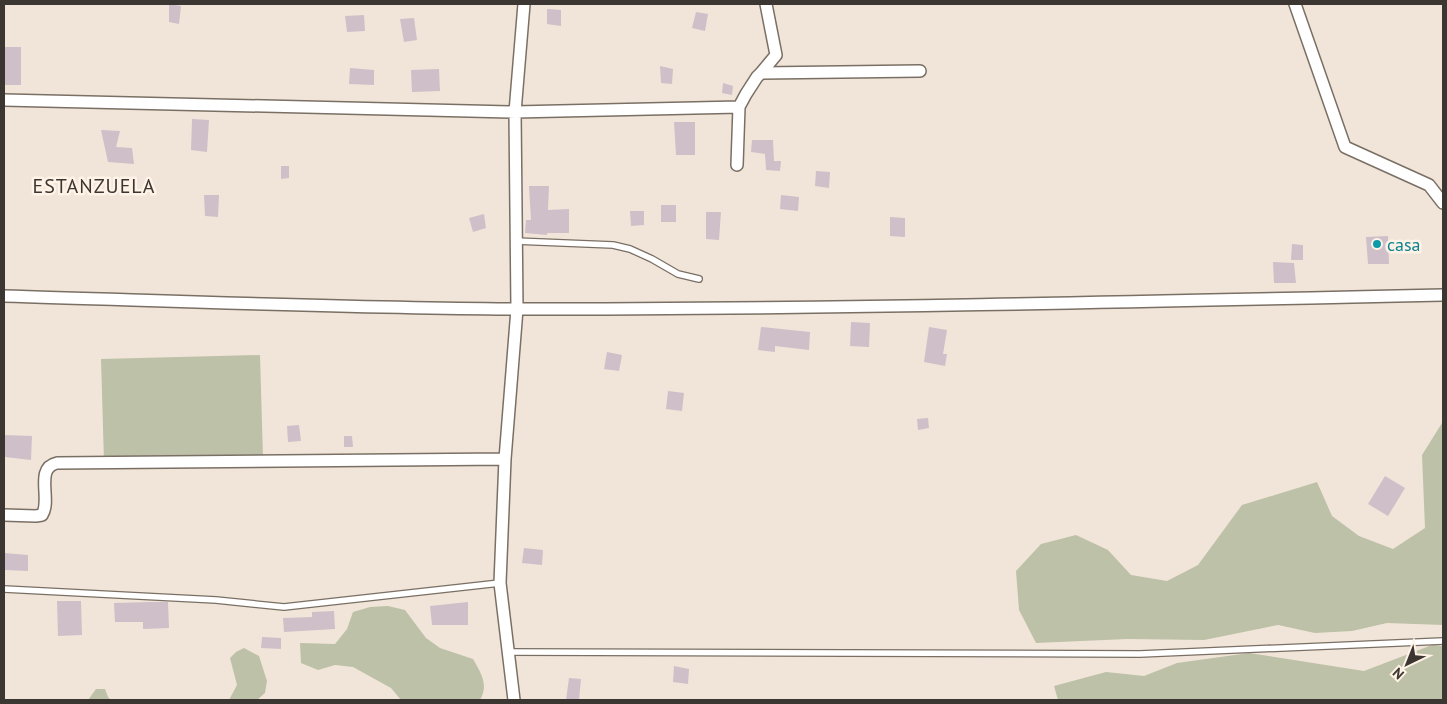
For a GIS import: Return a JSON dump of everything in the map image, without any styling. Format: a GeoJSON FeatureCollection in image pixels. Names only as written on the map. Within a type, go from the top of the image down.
{"type":"FeatureCollection","features":[{"type":"Feature","properties":{"kind":"street"},"geometry":{"type":"LineString","coordinates":[[514,700],[500,583],[505,459],[517,308],[515,112],[524,4]]}},
{"type":"Feature","properties":{"kind":"street"},"geometry":{"type":"LineString","coordinates":[[737,165],[739,107],[756,77],[761,74],[776,55],[766,4]]}},
{"type":"Feature","properties":{"kind":"street"},"geometry":{"type":"LineString","coordinates":[[1295,4],[1345,147],[1428,185],[1443,203]]}},
{"type":"Feature","properties":{"kind":"street"},"geometry":{"type":"LineString","coordinates":[[761,74],[920,71]]}},
{"type":"Feature","properties":{"kind":"street"},"geometry":{"type":"LineString","coordinates":[[4,100],[515,112],[739,107]]}},
{"type":"Feature","properties":{"kind":"street"},"geometry":{"type":"LineString","coordinates":[[4,296],[320,306],[517,308],[943,306],[1443,295]]}},
{"type":"Feature","properties":{"kind":"street"},"geometry":{"type":"LineString","coordinates":[[4,515],[42,515],[46,508],[46,471],[51,464],[57,463],[505,459]]}},
{"type":"Feature","properties":{"kind":"lane"},"geometry":{"type":"LineString","coordinates":[[515,241],[613,245],[630,249],[678,274],[699,278]]}},
{"type":"Feature","properties":{"kind":"lane"},"geometry":{"type":"LineString","coordinates":[[4,589],[216,600],[284,607],[500,583]]}},
{"type":"Feature","properties":{"kind":"lane"},"geometry":{"type":"LineString","coordinates":[[508,652],[1140,654],[1443,641]]}},
{"type":"Feature","properties":{"kind":"green space"},"geometry":{"type":"Polygon","coordinates":[[[260,355],[263,458],[104,462],[101,359],[260,355]]]}},
{"type":"Feature","properties":{"kind":"green space"},"geometry":{"type":"Polygon","coordinates":[[[1442,423],[1443,625],[1387,623],[1352,631],[1315,633],[1278,625],[1204,640],[1127,639],[1036,643],[1019,610],[1016,571],[1041,544],[1076,535],[1108,550],[1131,575],[1167,581],[1198,565],[1242,505],[1317,482],[1332,516],[1359,536],[1393,549],[1425,528],[1422,455],[1442,423]]]}},
{"type":"Feature","properties":{"kind":"green space"},"geometry":{"type":"Polygon","coordinates":[[[388,606],[405,610],[426,638],[440,648],[473,659],[484,684],[483,695],[480,700],[401,700],[391,688],[353,667],[335,665],[318,670],[301,663],[300,643],[335,644],[347,629],[353,612],[370,607],[388,606]]]}},
{"type":"Feature","properties":{"kind":"green space"},"geometry":{"type":"Polygon","coordinates":[[[1432,645],[1443,646],[1443,700],[1058,700],[1054,686],[1106,672],[1144,676],[1177,663],[1249,653],[1364,671],[1432,645]]]}},
{"type":"Feature","properties":{"kind":"green space"},"geometry":{"type":"Polygon","coordinates":[[[244,648],[259,656],[267,681],[265,693],[257,700],[229,700],[237,685],[230,658],[244,648]]]}},
{"type":"Feature","properties":{"kind":"green space"},"geometry":{"type":"Polygon","coordinates":[[[96,689],[105,689],[111,700],[88,700],[96,689]]]}},
{"type":"Feature","properties":{"kind":"building"},"geometry":{"type":"Polygon","coordinates":[[[169,4],[181,6],[179,24],[169,22],[169,4]]]}},
{"type":"Feature","properties":{"kind":"building"},"geometry":{"type":"Polygon","coordinates":[[[547,9],[561,10],[561,26],[547,24],[547,9]]]}},
{"type":"Feature","properties":{"kind":"building"},"geometry":{"type":"Polygon","coordinates":[[[696,12],[708,14],[705,31],[692,28],[696,12]]]}},
{"type":"Feature","properties":{"kind":"building"},"geometry":{"type":"Polygon","coordinates":[[[364,15],[365,31],[347,32],[345,16],[364,15]]]}},
{"type":"Feature","properties":{"kind":"building"},"geometry":{"type":"Polygon","coordinates":[[[414,18],[417,40],[404,42],[400,19],[414,18]]]}},
{"type":"Feature","properties":{"kind":"building"},"geometry":{"type":"Polygon","coordinates":[[[4,47],[21,47],[21,85],[4,85],[4,47]]]}},
{"type":"Feature","properties":{"kind":"building"},"geometry":{"type":"Polygon","coordinates":[[[660,66],[673,69],[672,84],[661,83],[660,66]]]}},
{"type":"Feature","properties":{"kind":"building"},"geometry":{"type":"Polygon","coordinates":[[[350,68],[374,70],[374,85],[349,84],[350,68]]]}},
{"type":"Feature","properties":{"kind":"building"},"geometry":{"type":"Polygon","coordinates":[[[439,69],[440,91],[412,92],[411,70],[439,69]]]}},
{"type":"Feature","properties":{"kind":"building"},"geometry":{"type":"Polygon","coordinates":[[[723,83],[733,86],[732,95],[722,93],[723,83]]]}},
{"type":"Feature","properties":{"kind":"building"},"geometry":{"type":"Polygon","coordinates":[[[192,119],[209,120],[207,152],[191,150],[192,119]]]}},
{"type":"Feature","properties":{"kind":"building"},"geometry":{"type":"Polygon","coordinates":[[[674,122],[695,122],[695,155],[676,155],[674,122]]]}},
{"type":"Feature","properties":{"kind":"building"},"geometry":{"type":"Polygon","coordinates":[[[101,130],[120,131],[116,147],[132,148],[134,164],[108,162],[101,130]]]}},
{"type":"Feature","properties":{"kind":"building"},"geometry":{"type":"Polygon","coordinates":[[[752,140],[773,140],[774,161],[781,161],[780,171],[766,170],[765,154],[751,152],[752,140]]]}},
{"type":"Feature","properties":{"kind":"building"},"geometry":{"type":"Polygon","coordinates":[[[281,166],[289,166],[289,178],[281,179],[281,166]]]}},
{"type":"Feature","properties":{"kind":"building"},"geometry":{"type":"Polygon","coordinates":[[[816,171],[830,172],[829,188],[815,186],[816,171]]]}},
{"type":"Feature","properties":{"kind":"building"},"geometry":{"type":"Polygon","coordinates":[[[529,186],[549,186],[548,210],[569,209],[569,233],[547,233],[547,235],[525,233],[526,220],[531,220],[529,186]]]}},
{"type":"Feature","properties":{"kind":"building"},"geometry":{"type":"Polygon","coordinates":[[[204,195],[219,195],[218,217],[205,216],[204,195]]]}},
{"type":"Feature","properties":{"kind":"building"},"geometry":{"type":"Polygon","coordinates":[[[781,195],[799,197],[798,211],[780,209],[781,195]]]}},
{"type":"Feature","properties":{"kind":"building"},"geometry":{"type":"Polygon","coordinates":[[[661,205],[676,205],[676,222],[661,222],[661,205]]]}},
{"type":"Feature","properties":{"kind":"building"},"geometry":{"type":"Polygon","coordinates":[[[630,211],[644,211],[644,225],[631,226],[630,211]]]}},
{"type":"Feature","properties":{"kind":"building"},"geometry":{"type":"Polygon","coordinates":[[[706,212],[721,212],[719,240],[706,239],[706,212]]]}},
{"type":"Feature","properties":{"kind":"building"},"geometry":{"type":"Polygon","coordinates":[[[484,214],[486,228],[473,232],[469,218],[484,214]]]}},
{"type":"Feature","properties":{"kind":"building"},"geometry":{"type":"Polygon","coordinates":[[[890,217],[905,218],[905,237],[890,236],[890,217]]]}},
{"type":"Feature","properties":{"kind":"building","name":"casa"},"geometry":{"type":"Polygon","coordinates":[[[1388,236],[1389,264],[1368,264],[1366,237],[1388,236]]]}},
{"type":"Feature","properties":{"kind":"building"},"geometry":{"type":"Polygon","coordinates":[[[1292,244],[1303,245],[1303,260],[1291,260],[1292,244]]]}},
{"type":"Feature","properties":{"kind":"building"},"geometry":{"type":"Polygon","coordinates":[[[1273,262],[1294,263],[1296,283],[1274,283],[1273,262]]]}},
{"type":"Feature","properties":{"kind":"building"},"geometry":{"type":"Polygon","coordinates":[[[851,322],[870,323],[869,347],[850,346],[851,322]]]}},
{"type":"Feature","properties":{"kind":"building"},"geometry":{"type":"Polygon","coordinates":[[[761,327],[810,332],[809,350],[775,346],[775,352],[758,350],[761,327]]]}},
{"type":"Feature","properties":{"kind":"building"},"geometry":{"type":"Polygon","coordinates":[[[929,327],[947,330],[943,354],[947,354],[945,366],[924,362],[929,327]]]}},
{"type":"Feature","properties":{"kind":"building"},"geometry":{"type":"Polygon","coordinates":[[[607,352],[622,355],[619,371],[604,369],[607,352]]]}},
{"type":"Feature","properties":{"kind":"building"},"geometry":{"type":"Polygon","coordinates":[[[668,391],[684,393],[682,411],[666,409],[668,391]]]}},
{"type":"Feature","properties":{"kind":"building"},"geometry":{"type":"Polygon","coordinates":[[[928,418],[929,428],[918,430],[917,419],[928,418]]]}},
{"type":"Feature","properties":{"kind":"building"},"geometry":{"type":"Polygon","coordinates":[[[299,425],[301,441],[288,442],[287,426],[299,425]]]}},
{"type":"Feature","properties":{"kind":"building"},"geometry":{"type":"Polygon","coordinates":[[[4,435],[32,436],[31,460],[5,457],[4,435]]]}},
{"type":"Feature","properties":{"kind":"building"},"geometry":{"type":"Polygon","coordinates":[[[344,436],[352,436],[353,447],[344,447],[344,436]]]}},
{"type":"Feature","properties":{"kind":"building"},"geometry":{"type":"Polygon","coordinates":[[[1385,476],[1405,488],[1388,516],[1368,504],[1385,476]]]}},
{"type":"Feature","properties":{"kind":"building"},"geometry":{"type":"Polygon","coordinates":[[[524,548],[543,550],[542,565],[522,563],[524,548]]]}},
{"type":"Feature","properties":{"kind":"building"},"geometry":{"type":"Polygon","coordinates":[[[4,553],[28,555],[28,571],[4,570],[4,553]]]}},
{"type":"Feature","properties":{"kind":"building"},"geometry":{"type":"Polygon","coordinates":[[[57,601],[81,601],[82,635],[58,636],[57,601]]]}},
{"type":"Feature","properties":{"kind":"building"},"geometry":{"type":"Polygon","coordinates":[[[168,602],[169,628],[143,629],[143,622],[115,622],[114,603],[168,602]]]}},
{"type":"Feature","properties":{"kind":"building"},"geometry":{"type":"Polygon","coordinates":[[[468,602],[468,625],[432,625],[430,606],[468,602]]]}},
{"type":"Feature","properties":{"kind":"building"},"geometry":{"type":"Polygon","coordinates":[[[334,611],[335,629],[284,632],[283,618],[312,617],[312,612],[334,611]]]}},
{"type":"Feature","properties":{"kind":"building"},"geometry":{"type":"Polygon","coordinates":[[[262,637],[281,638],[281,649],[261,648],[262,637]]]}},
{"type":"Feature","properties":{"kind":"building"},"geometry":{"type":"Polygon","coordinates":[[[674,666],[689,669],[688,684],[673,682],[674,666]]]}},
{"type":"Feature","properties":{"kind":"building"},"geometry":{"type":"Polygon","coordinates":[[[569,678],[581,679],[579,700],[566,700],[569,678]]]}},
{"type":"Feature","properties":{"kind":"place","name":"casa"},"geometry":{"type":"Point","coordinates":[1377,244]}},
{"type":"Feature","properties":{"kind":"district","name":"ESTANZUELA"},"geometry":{"type":"Point","coordinates":[94,186]}}]}
